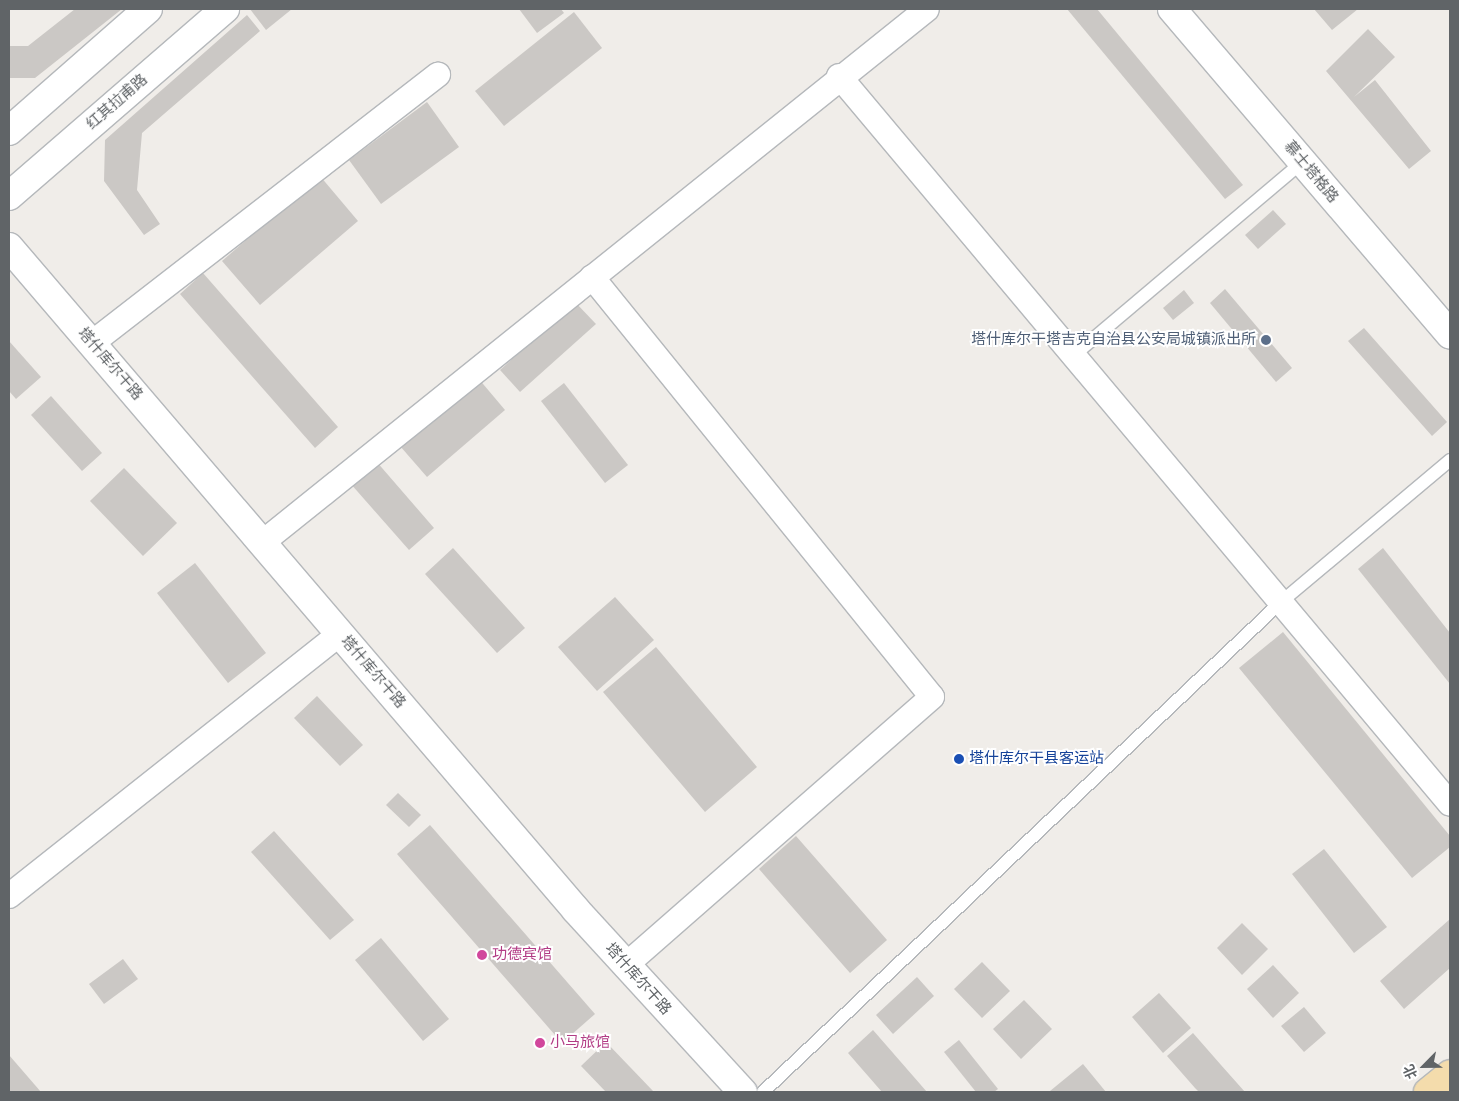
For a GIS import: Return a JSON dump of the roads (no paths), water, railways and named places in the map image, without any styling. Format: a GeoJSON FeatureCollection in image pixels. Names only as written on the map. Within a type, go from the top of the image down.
{"type":"FeatureCollection","features":[{"type":"Feature","properties":{"kind":"highway"},"geometry":{"type":"LineString","coordinates":[[1428,1092],[1450,1074]]}},
{"type":"Feature","properties":{"kind":"main road"},"geometry":{"type":"LineString","coordinates":[[9,131],[148,9]]}},
{"type":"Feature","properties":{"kind":"main road","name":"红其拉甫路"},"geometry":{"type":"LineString","coordinates":[[9,196],[224,9]]}},
{"type":"Feature","properties":{"kind":"main road","name":"慕士塔格路"},"geometry":{"type":"LineString","coordinates":[[1172,9],[1450,334]]}},
{"type":"Feature","properties":{"kind":"main road","name":"塔什库尔干路"},"geometry":{"type":"LineString","coordinates":[[9,247],[625,966],[743,1092]]}},
{"type":"Feature","properties":{"kind":"street"},"geometry":{"type":"LineString","coordinates":[[263,542],[839,76],[927,9]]}},
{"type":"Feature","properties":{"kind":"street"},"geometry":{"type":"LineString","coordinates":[[92,343],[438,75]]}},
{"type":"Feature","properties":{"kind":"street"},"geometry":{"type":"LineString","coordinates":[[839,76],[1450,804]]}},
{"type":"Feature","properties":{"kind":"street"},"geometry":{"type":"LineString","coordinates":[[592,277],[932,697],[625,966]]}},
{"type":"Feature","properties":{"kind":"street"},"geometry":{"type":"LineString","coordinates":[[9,896],[340,634]]}},
{"type":"Feature","properties":{"kind":"lane"},"geometry":{"type":"LineString","coordinates":[[1074,356],[1302,162]]}},
{"type":"Feature","properties":{"kind":"lane"},"geometry":{"type":"LineString","coordinates":[[762,1092],[1281,602],[1450,460]]}},
{"type":"Feature","properties":{"kind":"place","name":"塔什库尔干塔吉克自治县公安局城镇派出所"},"geometry":{"type":"Point","coordinates":[1266,340]}},
{"type":"Feature","properties":{"kind":"place","name":"塔什库尔干县客运站"},"geometry":{"type":"Point","coordinates":[959,759]}},
{"type":"Feature","properties":{"kind":"place","name":"功德宾馆"},"geometry":{"type":"Point","coordinates":[482,955]}},
{"type":"Feature","properties":{"kind":"place","name":"小马旅馆"},"geometry":{"type":"Point","coordinates":[540,1043]}}]}
